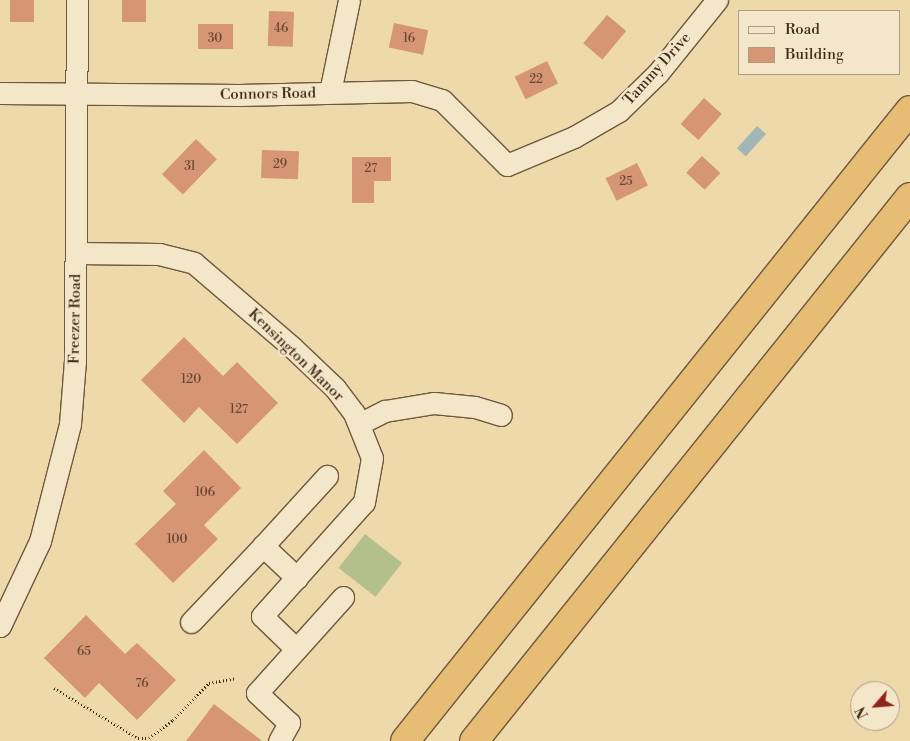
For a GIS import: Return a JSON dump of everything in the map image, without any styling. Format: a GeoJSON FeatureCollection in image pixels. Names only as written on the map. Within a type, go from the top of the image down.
{"type":"FeatureCollection","features":[{"type":"Feature","properties":{"kind":"highway"},"geometry":{"type":"LineString","coordinates":[[405,741],[909,114]]}},
{"type":"Feature","properties":{"kind":"highway"},"geometry":{"type":"LineString","coordinates":[[474,741],[910,197]]}},
{"type":"Feature","properties":{"kind":"street","name":"Freezer Road"},"geometry":{"type":"LineString","coordinates":[[0,626],[40,541],[68,434],[75,361],[79,92],[77,0]]}},
{"type":"Feature","properties":{"kind":"street"},"geometry":{"type":"LineString","coordinates":[[330,92],[349,0]]}},
{"type":"Feature","properties":{"kind":"street","name":"Tammy Drive"},"geometry":{"type":"LineString","coordinates":[[507,165],[574,137],[619,111],[658,73],[717,0]]}},
{"type":"Feature","properties":{"kind":"street","name":"Connors Road"},"geometry":{"type":"LineString","coordinates":[[0,93],[79,92],[239,96],[330,92],[412,92],[442,100],[507,165]]}},
{"type":"Feature","properties":{"kind":"street","name":"Kensington Manor"},"geometry":{"type":"LineString","coordinates":[[76,253],[159,254],[194,263],[335,388],[359,424],[372,458],[364,502],[262,616],[296,648]]}},
{"type":"Feature","properties":{"kind":"street"},"geometry":{"type":"LineString","coordinates":[[359,424],[386,411],[434,403],[475,407],[501,414]]}},
{"type":"Feature","properties":{"kind":"street"},"geometry":{"type":"LineString","coordinates":[[191,622],[327,476]]}},
{"type":"Feature","properties":{"kind":"street"},"geometry":{"type":"LineString","coordinates":[[263,546],[297,578]]}},
{"type":"Feature","properties":{"kind":"street"},"geometry":{"type":"LineString","coordinates":[[279,741],[289,723],[257,693],[343,597]]}},
{"type":"Feature","properties":{"kind":"path"},"geometry":{"type":"LineString","coordinates":[[54,688],[138,738],[148,738],[173,720],[209,684],[236,678]]}},
{"type":"Feature","properties":{"kind":"green space"},"geometry":{"type":"Polygon","coordinates":[[[365,534],[402,563],[376,597],[339,568],[365,534]]]}},
{"type":"Feature","properties":{"kind":"water"},"geometry":{"type":"Polygon","coordinates":[[[757,126],[766,134],[746,156],[737,148],[757,126]]]}},
{"type":"Feature","properties":{"kind":"building"},"geometry":{"type":"Polygon","coordinates":[[[10,0],[34,0],[34,22],[10,22],[10,0]]]}},
{"type":"Feature","properties":{"kind":"building"},"geometry":{"type":"Polygon","coordinates":[[[122,0],[146,0],[146,22],[122,22],[122,0]]]}},
{"type":"Feature","properties":{"kind":"building"},"geometry":{"type":"Polygon","coordinates":[[[269,11],[294,12],[293,47],[268,46],[269,11]]]}},
{"type":"Feature","properties":{"kind":"building"},"geometry":{"type":"Polygon","coordinates":[[[607,15],[626,31],[602,59],[583,43],[607,15]]]}},
{"type":"Feature","properties":{"kind":"building"},"geometry":{"type":"Polygon","coordinates":[[[394,23],[428,30],[423,55],[389,47],[394,23]]]}},
{"type":"Feature","properties":{"kind":"building"},"geometry":{"type":"Polygon","coordinates":[[[198,24],[233,24],[233,49],[198,49],[198,24]]]}},
{"type":"Feature","properties":{"kind":"building"},"geometry":{"type":"Polygon","coordinates":[[[547,61],[558,83],[526,99],[515,77],[547,61]]]}},
{"type":"Feature","properties":{"kind":"building"},"geometry":{"type":"Polygon","coordinates":[[[704,98],[722,114],[698,140],[681,124],[704,98]]]}},
{"type":"Feature","properties":{"kind":"building"},"geometry":{"type":"Polygon","coordinates":[[[196,139],[217,159],[183,194],[162,174],[196,139]]]}},
{"type":"Feature","properties":{"kind":"building"},"geometry":{"type":"Polygon","coordinates":[[[262,150],[299,151],[298,179],[261,178],[262,150]]]}},
{"type":"Feature","properties":{"kind":"building"},"geometry":{"type":"Polygon","coordinates":[[[702,156],[720,173],[705,190],[686,173],[702,156]]]}},
{"type":"Feature","properties":{"kind":"building"},"geometry":{"type":"Polygon","coordinates":[[[352,157],[391,157],[391,181],[374,181],[374,203],[352,203],[352,157]]]}},
{"type":"Feature","properties":{"kind":"building"},"geometry":{"type":"Polygon","coordinates":[[[637,163],[648,185],[617,201],[606,178],[637,163]]]}},
{"type":"Feature","properties":{"kind":"building"},"geometry":{"type":"Polygon","coordinates":[[[184,337],[223,376],[237,362],[278,403],[237,444],[199,407],[184,423],[141,380],[184,337]]]}},
{"type":"Feature","properties":{"kind":"building"},"geometry":{"type":"Polygon","coordinates":[[[204,450],[241,488],[204,525],[218,539],[173,583],[135,544],[176,504],[163,491],[204,450]]]}},
{"type":"Feature","properties":{"kind":"building"},"geometry":{"type":"Polygon","coordinates":[[[86,615],[125,654],[137,643],[176,680],[137,720],[99,683],[85,698],[44,658],[86,615]]]}},
{"type":"Feature","properties":{"kind":"building"},"geometry":{"type":"Polygon","coordinates":[[[214,704],[261,740],[186,741],[214,704]]]}}]}
